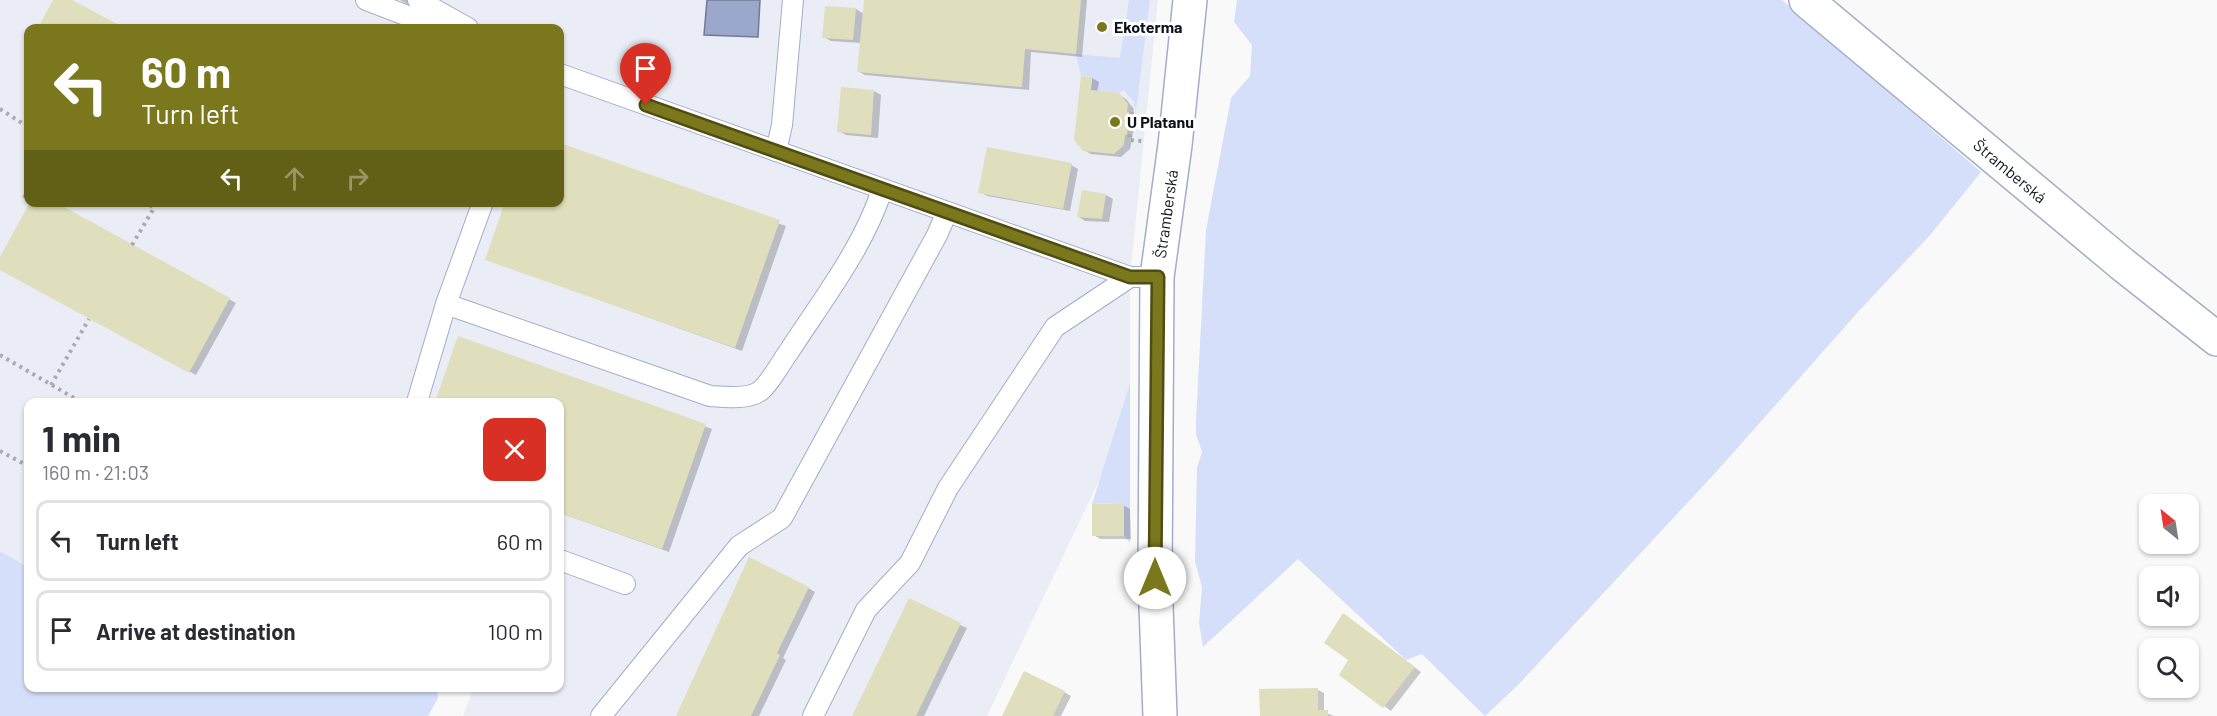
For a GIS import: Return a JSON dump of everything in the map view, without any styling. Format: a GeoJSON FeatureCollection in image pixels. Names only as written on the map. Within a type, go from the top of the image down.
{"type":"FeatureCollection","features":[{"type":"Feature","properties":{"kind":"street","name":"Štramberská"},"geometry":{"type":"LineString","coordinates":[[1160,716],[1144,277],[1175,145],[1190,0]]}},
{"type":"Feature","properties":{"kind":"street","name":"Štramberská"},"geometry":{"type":"LineString","coordinates":[[1806,0],[2122,264],[2217,339]]}},
{"type":"Feature","properties":{"kind":"lane"},"geometry":{"type":"LineString","coordinates":[[366,0],[429,24]]}},
{"type":"Feature","properties":{"kind":"lane"},"geometry":{"type":"LineString","coordinates":[[418,0],[461,24]]}},
{"type":"Feature","properties":{"kind":"lane"},"geometry":{"type":"LineString","coordinates":[[776,151],[782,125],[793,0]]}},
{"type":"Feature","properties":{"kind":"lane"},"geometry":{"type":"LineString","coordinates":[[564,75],[882,190],[1144,277]]}},
{"type":"Feature","properties":{"kind":"lane"},"geometry":{"type":"LineString","coordinates":[[446,304],[710,396],[738,397],[760,392],[832,286],[874,213],[882,190]]}},
{"type":"Feature","properties":{"kind":"lane"},"geometry":{"type":"LineString","coordinates":[[418,398],[446,304],[481,207]]}},
{"type":"Feature","properties":{"kind":"lane"},"geometry":{"type":"LineString","coordinates":[[601,716],[739,546],[782,518],[937,235],[947,212]]}},
{"type":"Feature","properties":{"kind":"lane"},"geometry":{"type":"LineString","coordinates":[[813,716],[866,610],[910,563],[948,489],[1055,327],[1144,277]]}},
{"type":"Feature","properties":{"kind":"lane"},"geometry":{"type":"LineString","coordinates":[[564,561],[625,584]]}},
{"type":"Feature","properties":{"kind":"path"},"geometry":{"type":"LineString","coordinates":[[0,109],[24,124]]}},
{"type":"Feature","properties":{"kind":"path"},"geometry":{"type":"LineString","coordinates":[[132,244],[153,207]]}},
{"type":"Feature","properties":{"kind":"path"},"geometry":{"type":"LineString","coordinates":[[51,385],[90,319]]}},
{"type":"Feature","properties":{"kind":"path"},"geometry":{"type":"LineString","coordinates":[[0,355],[74,398]]}},
{"type":"Feature","properties":{"kind":"path"},"geometry":{"type":"LineString","coordinates":[[0,451],[24,464]]}},
{"type":"Feature","properties":{"kind":"shaded area"},"geometry":{"type":"Polygon","coordinates":[[[0,0],[1158,0],[1130,277],[1130,383],[1104,470],[987,716],[463,716],[472,692],[564,692],[564,398],[24,398],[24,565],[0,551],[0,0]]]}},
{"type":"Feature","properties":{"kind":"shaded area"},"geometry":{"type":"Polygon","coordinates":[[[707,0],[760,0],[758,37],[704,35],[707,0]]]}},
{"type":"Feature","properties":{"kind":"shaded area"},"geometry":{"type":"Polygon","coordinates":[[[1129,0],[1150,0],[1133,135],[1136,107],[1134,107],[1134,102],[1124,90],[1119,93],[1091,90],[1092,77],[1081,76],[1076,54],[1120,58],[1129,0]]]}},
{"type":"Feature","properties":{"kind":"shaded area"},"geometry":{"type":"Polygon","coordinates":[[[1237,0],[1782,0],[1981,172],[1931,234],[1858,312],[1716,472],[1519,684],[1485,716],[1422,654],[1406,660],[1298,559],[1203,647],[1199,623],[1202,587],[1195,562],[1197,467],[1202,452],[1196,434],[1196,421],[1206,230],[1231,98],[1250,76],[1252,45],[1234,22],[1237,0]]]}},
{"type":"Feature","properties":{"kind":"shaded area"},"geometry":{"type":"Polygon","coordinates":[[[1130,383],[1130,543],[1124,536],[1124,503],[1092,504],[1130,383]]]}},
{"type":"Feature","properties":{"kind":"shaded area"},"geometry":{"type":"Polygon","coordinates":[[[0,551],[24,565],[24,692],[437,692],[438,698],[428,716],[0,716],[0,551]]]}},
{"type":"Feature","properties":{"kind":"building"},"geometry":{"type":"Polygon","coordinates":[[[53,0],[72,0],[117,24],[40,24],[53,0]]]}},
{"type":"Feature","properties":{"kind":"building"},"geometry":{"type":"Polygon","coordinates":[[[864,0],[1081,0],[1076,54],[1025,49],[1022,87],[857,72],[864,0]]]}},
{"type":"Feature","properties":{"kind":"building"},"geometry":{"type":"Polygon","coordinates":[[[825,6],[856,8],[853,40],[822,38],[825,6]]]}},
{"type":"Feature","properties":{"kind":"building"},"geometry":{"type":"Polygon","coordinates":[[[1081,76],[1092,77],[1091,90],[1119,93],[1128,104],[1127,135],[1125,135],[1124,145],[1114,154],[1083,151],[1074,140],[1081,76]]]}},
{"type":"Feature","properties":{"kind":"building"},"geometry":{"type":"Polygon","coordinates":[[[841,87],[874,90],[871,135],[837,132],[841,87]]]}},
{"type":"Feature","properties":{"kind":"building"},"geometry":{"type":"Polygon","coordinates":[[[564,144],[780,220],[735,348],[485,260],[503,207],[564,207],[564,144]]]}},
{"type":"Feature","properties":{"kind":"building"},"geometry":{"type":"Polygon","coordinates":[[[987,147],[1072,163],[1063,209],[978,193],[987,147]]]}},
{"type":"Feature","properties":{"kind":"building"},"geometry":{"type":"Polygon","coordinates":[[[1082,190],[1106,194],[1102,219],[1077,217],[1082,190]]]}},
{"type":"Feature","properties":{"kind":"building"},"geometry":{"type":"Polygon","coordinates":[[[27,207],[64,207],[230,298],[189,373],[0,270],[0,257],[27,207]]]}},
{"type":"Feature","properties":{"kind":"building"},"geometry":{"type":"Polygon","coordinates":[[[458,336],[706,424],[662,549],[564,514],[564,398],[436,398],[458,336]]]}},
{"type":"Feature","properties":{"kind":"building"},"geometry":{"type":"Polygon","coordinates":[[[1124,503],[1124,536],[1092,536],[1092,504],[1124,503]]]}},
{"type":"Feature","properties":{"kind":"building"},"geometry":{"type":"Polygon","coordinates":[[[749,557],[809,587],[777,653],[780,655],[751,716],[676,716],[749,557]]]}},
{"type":"Feature","properties":{"kind":"building"},"geometry":{"type":"Polygon","coordinates":[[[909,598],[961,623],[916,716],[852,716],[909,598]]]}},
{"type":"Feature","properties":{"kind":"building"},"geometry":{"type":"Polygon","coordinates":[[[1343,613],[1415,667],[1383,708],[1339,675],[1348,660],[1324,643],[1343,613]]]}},
{"type":"Feature","properties":{"kind":"building"},"geometry":{"type":"Polygon","coordinates":[[[1024,671],[1065,691],[1053,716],[1002,716],[1024,671]]]}},
{"type":"Feature","properties":{"kind":"building"},"geometry":{"type":"Polygon","coordinates":[[[1318,688],[1318,710],[1328,710],[1328,716],[1260,716],[1259,689],[1318,688]]]}},
{"type":"Feature","properties":{"kind":"place","name":"Ekoterma"},"geometry":{"type":"Point","coordinates":[1102,27]}},
{"type":"Feature","properties":{"kind":"place","name":"U Platanu"},"geometry":{"type":"Point","coordinates":[1115,122]}},
{"type":"Feature","properties":{"kind":"route"},"geometry":{"type":"LineString","coordinates":[[646,105],[1130,277],[1158,277],[1155,578]]}}]}
